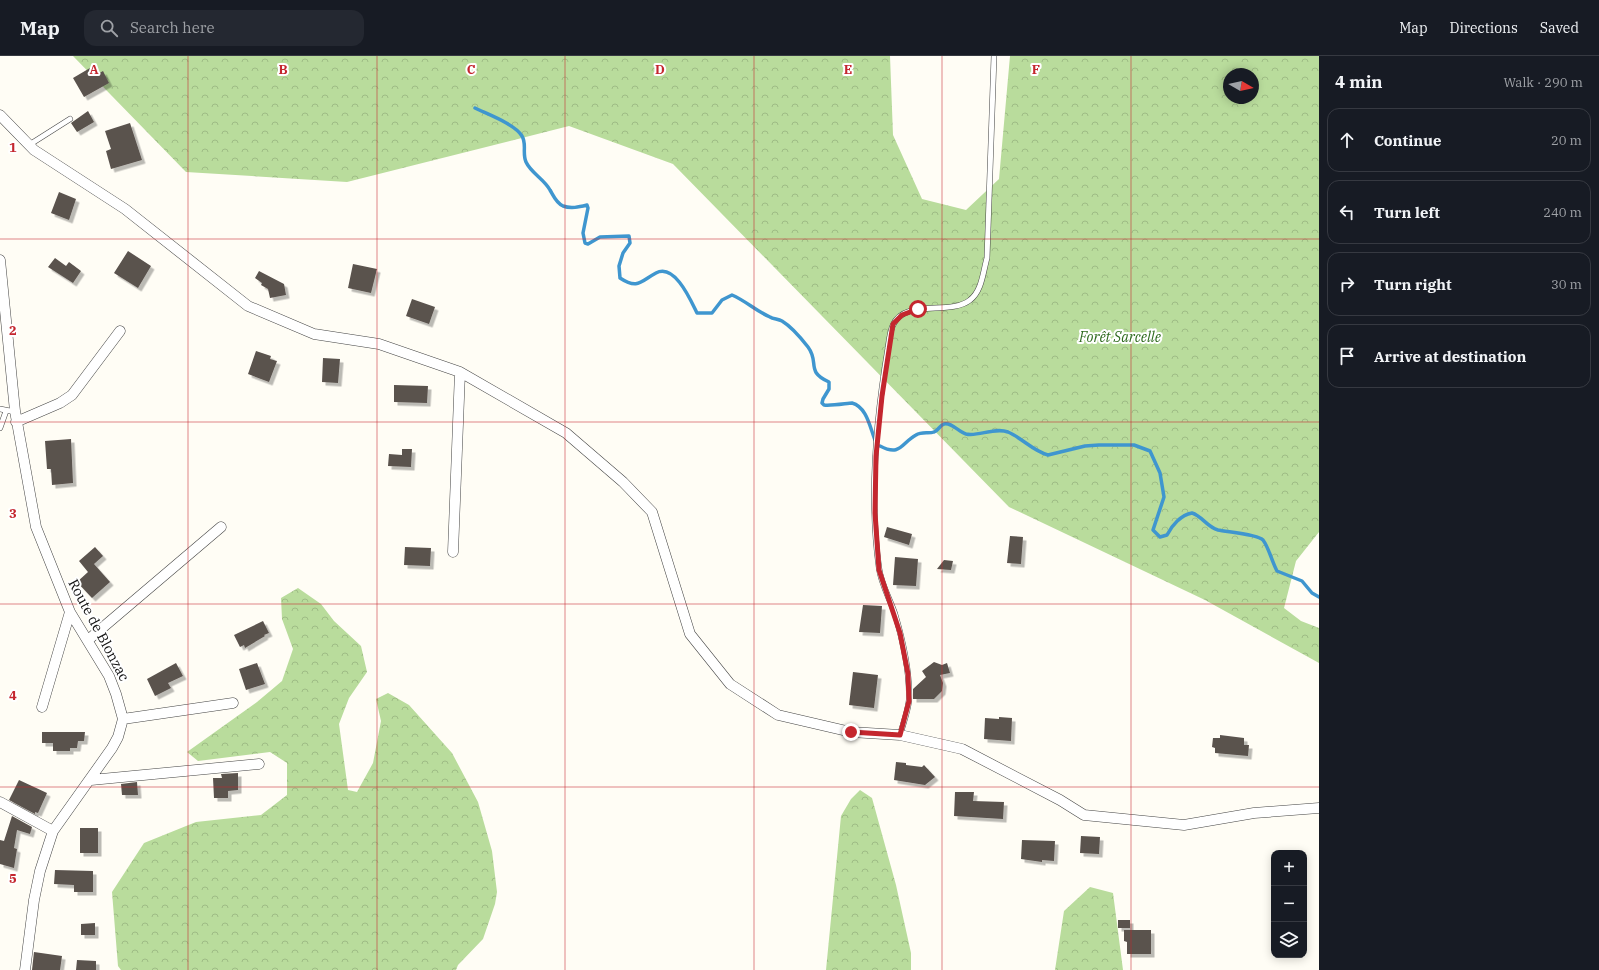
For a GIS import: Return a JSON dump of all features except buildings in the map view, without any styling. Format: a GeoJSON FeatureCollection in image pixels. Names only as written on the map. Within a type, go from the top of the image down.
{"type":"FeatureCollection","features":[{"type":"Feature","properties":{"kind":"street"},"geometry":{"type":"LineString","coordinates":[[0,115],[29,145],[125,209],[248,306],[314,334],[379,344],[460,372],[566,433],[623,482],[652,512],[669,572],[690,634],[730,684],[778,715],[851,732],[900,735],[962,749],[1054,796],[1084,815],[1184,825],[1254,813],[1319,808]]}},
{"type":"Feature","properties":{"kind":"street","name":"Route de Blonzac"},"geometry":{"type":"LineString","coordinates":[[0,260],[10,411],[16,422],[36,527],[70,612],[109,676],[123,719]]}},
{"type":"Feature","properties":{"kind":"street"},"geometry":{"type":"LineString","coordinates":[[16,422],[60,403],[72,395],[120,331]]}},
{"type":"Feature","properties":{"kind":"street"},"geometry":{"type":"LineString","coordinates":[[453,552],[460,372]]}},
{"type":"Feature","properties":{"kind":"street"},"geometry":{"type":"LineString","coordinates":[[88,640],[221,527]]}},
{"type":"Feature","properties":{"kind":"street"},"geometry":{"type":"LineString","coordinates":[[42,707],[70,612]]}},
{"type":"Feature","properties":{"kind":"street"},"geometry":{"type":"LineString","coordinates":[[25,970],[34,900],[40,872],[53,831],[60,819],[91,780],[118,737],[123,719],[233,703]]}},
{"type":"Feature","properties":{"kind":"street"},"geometry":{"type":"LineString","coordinates":[[91,780],[259,764]]}},
{"type":"Feature","properties":{"kind":"street"},"geometry":{"type":"LineString","coordinates":[[0,802],[53,831]]}},
{"type":"Feature","properties":{"kind":"lane"},"geometry":{"type":"LineString","coordinates":[[900,735],[909,701],[908,674],[900,633],[879,570],[875,513],[876,456],[887,356],[893,324],[902,315],[918,309],[954,307],[970,300],[979,288],[986,258],[994,56]]}},
{"type":"Feature","properties":{"kind":"lane"},"geometry":{"type":"LineString","coordinates":[[29,145],[70,119]]}},
{"type":"Feature","properties":{"kind":"lane"},"geometry":{"type":"LineString","coordinates":[[0,409],[10,411],[0,428]]}},
{"type":"Feature","properties":{"kind":"green space","name":"Forêt Sarcelle"},"geometry":{"type":"Polygon","coordinates":[[[73,56],[890,56],[893,135],[922,199],[966,210],[999,179],[1010,56],[1319,56],[1319,532],[1296,561],[1284,608],[1301,621],[1319,628],[1319,663],[1205,600],[1009,507],[673,164],[569,126],[347,182],[186,172],[73,56]]]}},
{"type":"Feature","properties":{"kind":"green space"},"geometry":{"type":"Polygon","coordinates":[[[298,588],[321,604],[334,621],[361,646],[367,672],[349,698],[339,724],[348,790],[357,792],[373,763],[381,721],[376,699],[388,693],[409,705],[452,753],[478,802],[492,851],[497,892],[495,904],[483,939],[458,965],[456,970],[121,970],[118,966],[112,892],[144,843],[196,822],[261,815],[287,795],[287,763],[270,752],[198,761],[187,752],[257,702],[282,681],[293,649],[282,619],[281,598],[298,588]]]}},
{"type":"Feature","properties":{"kind":"green space"},"geometry":{"type":"Polygon","coordinates":[[[860,790],[872,798],[896,885],[911,953],[911,970],[826,970],[841,816],[851,799],[860,790]]]}},
{"type":"Feature","properties":{"kind":"green space"},"geometry":{"type":"Polygon","coordinates":[[[1090,887],[1113,893],[1123,970],[1055,970],[1064,911],[1090,887]]]}},
{"type":"Feature","properties":{"kind":"waterway"},"geometry":{"type":"LineString","coordinates":[[475,108],[507,123],[522,136],[524,155],[528,166],[547,186],[558,203],[569,207],[587,205],[588,208],[583,233],[585,243],[588,244],[600,237],[629,236],[630,243],[623,253],[619,266],[620,278],[626,282],[635,284],[663,271],[670,273],[676,278],[686,292],[697,313],[712,313],[722,300],[732,295],[765,315],[786,323],[808,347],[813,358],[817,374],[829,382],[829,389],[822,403],[824,405],[852,403],[857,405],[865,413],[875,440]]}},
{"type":"Feature","properties":{"kind":"waterway"},"geometry":{"type":"LineString","coordinates":[[880,446],[892,450],[900,448],[918,434],[934,432],[944,424],[949,424],[966,434],[971,435],[992,431],[1008,432],[1037,451],[1048,455],[1085,446],[1134,445],[1150,451],[1160,473],[1164,497],[1153,530],[1160,537],[1167,535],[1174,524],[1184,516],[1192,513],[1199,516],[1214,529],[1260,538],[1265,543],[1277,571],[1302,581],[1312,593],[1319,597]]}},
{"type":"Feature","properties":{"kind":"route"},"geometry":{"type":"LineString","coordinates":[[851,732],[900,735],[909,701],[908,674],[900,633],[895,612],[879,570],[875,513],[876,456],[888,348],[893,324],[902,315],[918,309]]}}]}
